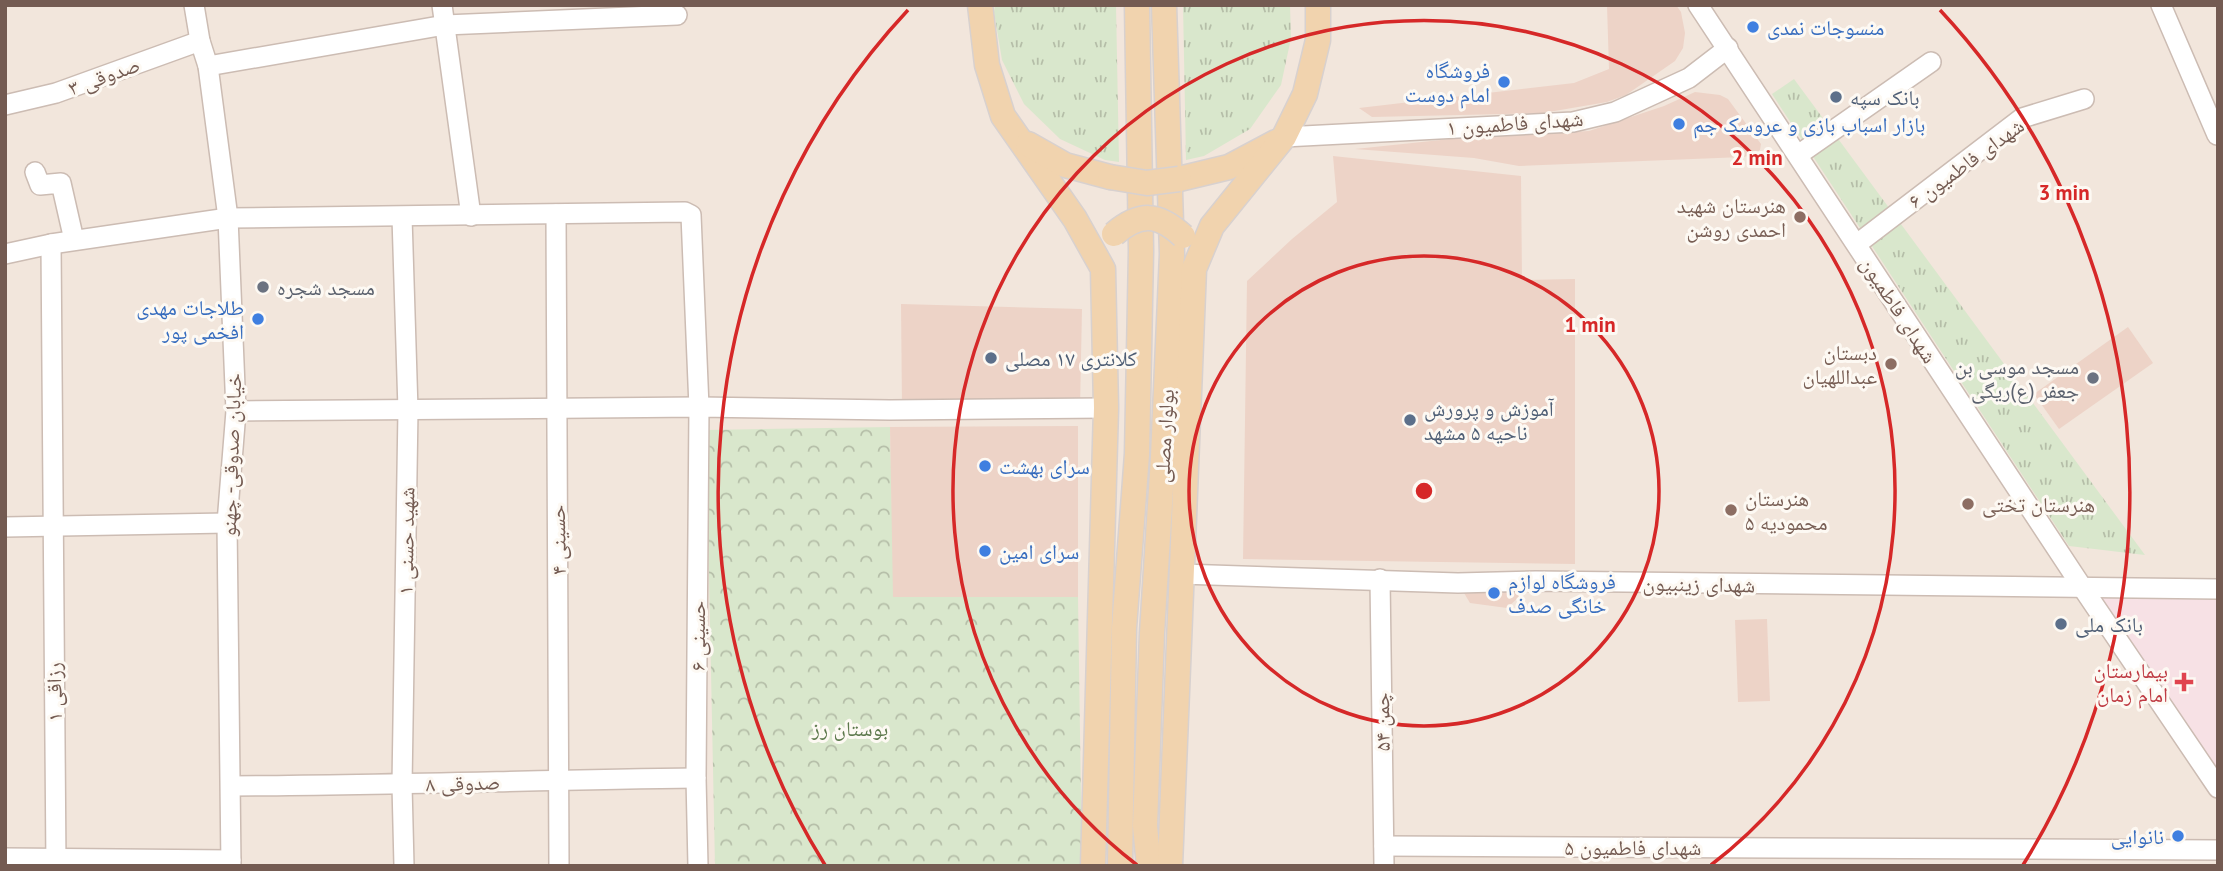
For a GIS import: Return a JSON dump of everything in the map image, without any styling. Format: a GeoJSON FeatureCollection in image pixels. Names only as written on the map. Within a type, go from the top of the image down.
{"type":"FeatureCollection","features":[{"type":"Feature","properties":{"kind":"main road"},"geometry":{"type":"LineString","coordinates":[[980,5],[987,65],[1003,116],[1075,219],[1103,269]]}},
{"type":"Feature","properties":{"kind":"main road","name":"بولوار مصلی"},"geometry":{"type":"LineString","coordinates":[[1119,866],[1124,628],[1137,454],[1141,251],[1136,5]]}},
{"type":"Feature","properties":{"kind":"main road","name":"بولوار مصلی"},"geometry":{"type":"LineString","coordinates":[[1149,866],[1145,826],[1151,647],[1163,457],[1171,254],[1164,5]]}},
{"type":"Feature","properties":{"kind":"main road"},"geometry":{"type":"LineString","coordinates":[[1170,866],[1194,269],[1212,226],[1284,137],[1305,94],[1318,40],[1318,5]]}},
{"type":"Feature","properties":{"kind":"main road"},"geometry":{"type":"LineString","coordinates":[[1021,141],[1065,165],[1147,183],[1179,179],[1229,167],[1284,137]]}},
{"type":"Feature","properties":{"kind":"main road"},"geometry":{"type":"LineString","coordinates":[[1093,866],[1106,408],[1103,269],[1114,234],[1129,222],[1149,217],[1168,222],[1183,236],[1194,269]]}},
{"type":"Feature","properties":{"kind":"street","name":"خیابان صدوقی- چهنو"},"geometry":{"type":"LineString","coordinates":[[194,5],[200,41],[208,66],[228,218],[236,411],[227,523],[231,863]]}},
{"type":"Feature","properties":{"kind":"street","name":"شهدای فاطمیون"},"geometry":{"type":"LineString","coordinates":[[1698,5],[2218,788]]}},
{"type":"Feature","properties":{"kind":"street"},"geometry":{"type":"LineString","coordinates":[[2161,5],[2217,135]]}},
{"type":"Feature","properties":{"kind":"street"},"geometry":{"type":"LineString","coordinates":[[443,15],[471,215]]}},
{"type":"Feature","properties":{"kind":"street"},"geometry":{"type":"LineString","coordinates":[[208,66],[443,15],[677,15]]}},
{"type":"Feature","properties":{"kind":"street","name":"صدوقی ۳"},"geometry":{"type":"LineString","coordinates":[[5,105],[56,93],[200,41]]}},
{"type":"Feature","properties":{"kind":"street","name":"شهدای فاطمیون ۱"},"geometry":{"type":"LineString","coordinates":[[1284,137],[1573,122],[1615,111],[1689,78],[1728,48]]}},
{"type":"Feature","properties":{"kind":"street"},"geometry":{"type":"LineString","coordinates":[[1798,155],[1931,62]]}},
{"type":"Feature","properties":{"kind":"street","name":"شهدای فاطمیون ۶"},"geometry":{"type":"LineString","coordinates":[[1857,244],[2022,118],[2084,99]]}},
{"type":"Feature","properties":{"kind":"street"},"geometry":{"type":"LineString","coordinates":[[35,172],[40,185],[61,183],[74,240]]}},
{"type":"Feature","properties":{"kind":"street","name":"حسینی ۶"},"geometry":{"type":"LineString","coordinates":[[556,214],[685,212],[691,215],[699,407],[696,778],[698,866]]}},
{"type":"Feature","properties":{"kind":"street"},"geometry":{"type":"LineString","coordinates":[[5,254],[74,240],[228,218],[556,214]]}},
{"type":"Feature","properties":{"kind":"street","name":"حسینی ۴"},"geometry":{"type":"LineString","coordinates":[[556,214],[559,866]]}},
{"type":"Feature","properties":{"kind":"street","name":"شهید حسنی ۱"},"geometry":{"type":"LineString","coordinates":[[402,217],[408,410],[401,785],[404,866]]}},
{"type":"Feature","properties":{"kind":"street","name":"رزاقی ۱"},"geometry":{"type":"LineString","coordinates":[[51,244],[56,862]]}},
{"type":"Feature","properties":{"kind":"street"},"geometry":{"type":"LineString","coordinates":[[236,411],[699,407],[890,410],[1106,408]]}},
{"type":"Feature","properties":{"kind":"street"},"geometry":{"type":"LineString","coordinates":[[5,527],[227,523]]}},
{"type":"Feature","properties":{"kind":"street","name":"شهدای زینبیون"},"geometry":{"type":"LineString","coordinates":[[1181,574],[1458,583],[1536,581],[2218,589]]}},
{"type":"Feature","properties":{"kind":"street","name":"چمن ۵۴"},"geometry":{"type":"LineString","coordinates":[[1380,579],[1384,856]]}},
{"type":"Feature","properties":{"kind":"street","name":"صدوقی ۸"},"geometry":{"type":"LineString","coordinates":[[231,786],[696,778]]}},
{"type":"Feature","properties":{"kind":"street","name":"شهدای فاطمیون ۵"},"geometry":{"type":"LineString","coordinates":[[1384,856],[2106,858],[2218,850]]}},
{"type":"Feature","properties":{"kind":"street"},"geometry":{"type":"LineString","coordinates":[[5,858],[56,862],[231,863]]}},
{"type":"Feature","properties":{"kind":"shaded area"},"geometry":{"type":"Polygon","coordinates":[[[5,5],[2218,5],[2218,866],[5,866],[5,5]]]}},
{"type":"Feature","properties":{"kind":"shaded area","name":"بیمارستان امام زمان"},"geometry":{"type":"Polygon","coordinates":[[[2083,586],[2218,587],[2218,777],[2083,586]]]}},
{"type":"Feature","properties":{"kind":"green space"},"geometry":{"type":"Polygon","coordinates":[[[995,5],[1116,5],[1119,162],[1105,160],[1060,139],[1024,104],[1002,60],[995,5]]]}},
{"type":"Feature","properties":{"kind":"green space"},"geometry":{"type":"Polygon","coordinates":[[[1183,5],[1290,5],[1291,38],[1281,85],[1250,129],[1204,156],[1186,160],[1183,5]]]}},
{"type":"Feature","properties":{"kind":"green space"},"geometry":{"type":"Polygon","coordinates":[[[1794,79],[2145,555],[2069,546],[1772,94],[1794,79]]]}},
{"type":"Feature","properties":{"kind":"green space","name":"بوستان رز"},"geometry":{"type":"Polygon","coordinates":[[[890,427],[894,597],[1078,597],[1082,866],[715,866],[706,430],[890,427]]]}},
{"type":"Feature","properties":{"kind":"building","name":"بازار اسباب بازی و عروسک جم"},"geometry":{"type":"Polygon","coordinates":[[[1607,5],[1676,5],[1681,12],[1685,33],[1683,48],[1675,61],[1626,95],[1607,102],[1543,113],[1372,117],[1359,108],[1574,83],[1609,69],[1607,5]]]}},
{"type":"Feature","properties":{"kind":"building","name":"بازار اسباب بازی و عروسک جم"},"geometry":{"type":"Polygon","coordinates":[[[1695,92],[1720,95],[1728,99],[1761,144],[1760,150],[1743,157],[1519,166],[1474,158],[1355,149],[1460,138],[1589,131],[1664,106],[1695,92]]]}},
{"type":"Feature","properties":{"kind":"building","name":"آموزش و پرورش ناحیه ۵ مشهد"},"geometry":{"type":"Polygon","coordinates":[[[1333,156],[1521,176],[1522,280],[1575,279],[1575,564],[1243,559],[1247,281],[1337,202],[1333,156]]]}},
{"type":"Feature","properties":{"kind":"building","name":"کلانتری ۱۷ مصلی"},"geometry":{"type":"Polygon","coordinates":[[[901,304],[1082,309],[1080,408],[902,408],[901,304]]]}},
{"type":"Feature","properties":{"kind":"building","name":"مسجد موسی بن جعفر (ع)ریگی"},"geometry":{"type":"Polygon","coordinates":[[[2128,327],[2153,363],[2059,429],[2034,394],[2128,327]]]}},
{"type":"Feature","properties":{"kind":"building"},"geometry":{"type":"Polygon","coordinates":[[[1078,426],[1078,597],[893,597],[890,427],[1078,426]]]}},
{"type":"Feature","properties":{"kind":"building","name":"فروشگاه لوازم خانگی صدف"},"geometry":{"type":"Polygon","coordinates":[[[1536,581],[1507,608],[1470,603],[1458,583],[1536,581]]]}},
{"type":"Feature","properties":{"kind":"building"},"geometry":{"type":"Polygon","coordinates":[[[1767,619],[1770,701],[1738,702],[1735,620],[1767,619]]]}},
{"type":"Feature","properties":{"kind":"place","name":"منسوجات نمدی"},"geometry":{"type":"Point","coordinates":[1753,27]}},
{"type":"Feature","properties":{"kind":"place","name":"فروشگاه امام دوست"},"geometry":{"type":"Point","coordinates":[1504,82]}},
{"type":"Feature","properties":{"kind":"place","name":"بانک سپه"},"geometry":{"type":"Point","coordinates":[1836,97]}},
{"type":"Feature","properties":{"kind":"place","name":"بازار اسباب بازی و عروسک جم"},"geometry":{"type":"Point","coordinates":[1679,124]}},
{"type":"Feature","properties":{"kind":"place","name":"هنرستان شهید احمدی روشن"},"geometry":{"type":"Point","coordinates":[1800,217]}},
{"type":"Feature","properties":{"kind":"place","name":"مسجد شجره"},"geometry":{"type":"Point","coordinates":[263,287]}},
{"type":"Feature","properties":{"kind":"place","name":"طلاجات مهدی افخمی پور"},"geometry":{"type":"Point","coordinates":[258,319]}},
{"type":"Feature","properties":{"kind":"place","name":"کلانتری ۱۷ مصلی"},"geometry":{"type":"Point","coordinates":[991,358]}},
{"type":"Feature","properties":{"kind":"place","name":"دبستان عبداللهیان"},"geometry":{"type":"Point","coordinates":[1891,364]}},
{"type":"Feature","properties":{"kind":"place","name":"مسجد موسی بن جعفر (ع)ریگی"},"geometry":{"type":"Point","coordinates":[2093,378]}},
{"type":"Feature","properties":{"kind":"place","name":"آموزش و پرورش ناحیه ۵ مشهد"},"geometry":{"type":"Point","coordinates":[1410,420]}},
{"type":"Feature","properties":{"kind":"place","name":"سرای بهشت"},"geometry":{"type":"Point","coordinates":[985,466]}},
{"type":"Feature","properties":{"kind":"place","name":"هنرستان تختی"},"geometry":{"type":"Point","coordinates":[1968,504]}},
{"type":"Feature","properties":{"kind":"place","name":"هنرستان محمودیه ۵"},"geometry":{"type":"Point","coordinates":[1731,510]}},
{"type":"Feature","properties":{"kind":"place","name":"سرای امین"},"geometry":{"type":"Point","coordinates":[985,551]}},
{"type":"Feature","properties":{"kind":"place","name":"فروشگاه لوازم خانگی صدف"},"geometry":{"type":"Point","coordinates":[1494,593]}},
{"type":"Feature","properties":{"kind":"place","name":"بانک ملی"},"geometry":{"type":"Point","coordinates":[2061,624]}},
{"type":"Feature","properties":{"kind":"place","name":"بیمارستان امام زمان"},"geometry":{"type":"Point","coordinates":[2184,682]}},
{"type":"Feature","properties":{"kind":"place","name":"نانوایی"},"geometry":{"type":"Point","coordinates":[2178,836]}}]}
